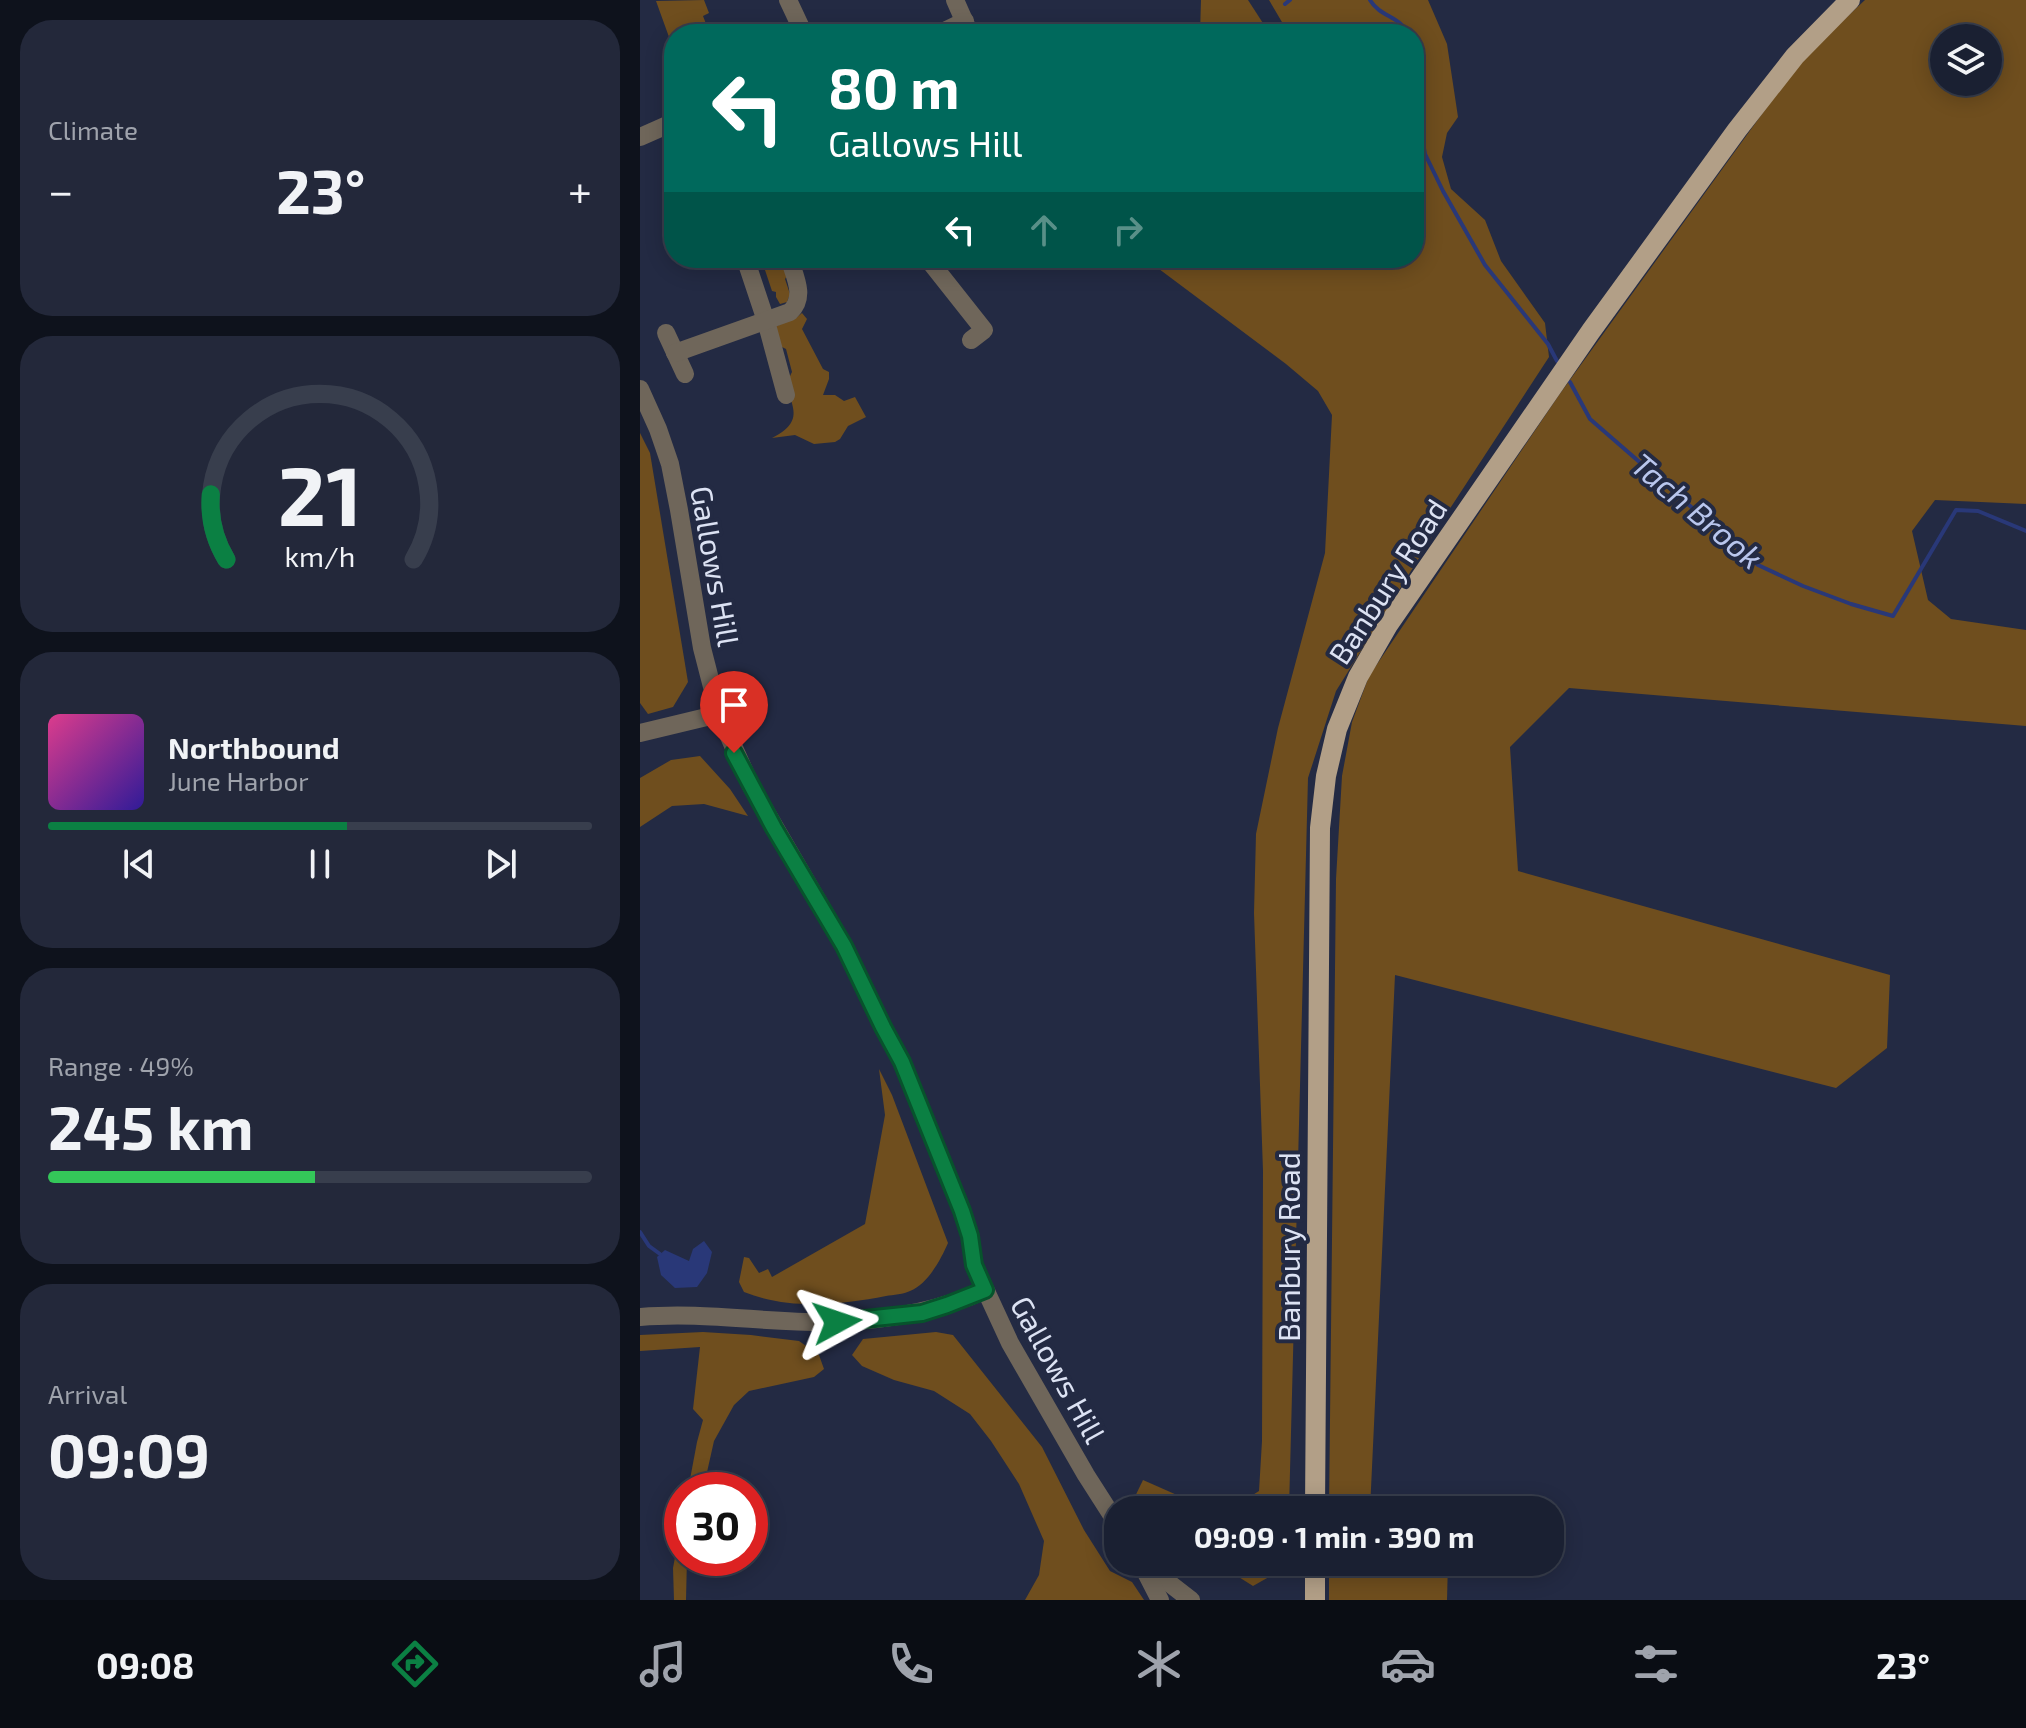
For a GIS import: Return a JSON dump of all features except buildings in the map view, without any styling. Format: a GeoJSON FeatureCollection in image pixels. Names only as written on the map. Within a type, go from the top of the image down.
{"type":"FeatureCollection","features":[{"type":"Feature","properties":{"kind":"main road","name":"Banbury Road"},"geometry":{"type":"LineString","coordinates":[[1315,1496],[1319,840],[1323,790],[1337,729],[1358,677],[1388,625],[1591,331],[1737,130],[1795,56],[1850,0]]}},
{"type":"Feature","properties":{"kind":"main road"},"geometry":{"type":"LineString","coordinates":[[1315,1576],[1315,1600]]}},
{"type":"Feature","properties":{"kind":"street"},"geometry":{"type":"LineString","coordinates":[[788,0],[799,24]]}},
{"type":"Feature","properties":{"kind":"street"},"geometry":{"type":"LineString","coordinates":[[955,0],[966,24]]}},
{"type":"Feature","properties":{"kind":"street"},"geometry":{"type":"LineString","coordinates":[[640,137],[664,126]]}},
{"type":"Feature","properties":{"kind":"street"},"geometry":{"type":"LineString","coordinates":[[748,268],[786,395]]}},
{"type":"Feature","properties":{"kind":"street"},"geometry":{"type":"LineString","coordinates":[[675,353],[790,312],[799,300],[792,268]]}},
{"type":"Feature","properties":{"kind":"street"},"geometry":{"type":"LineString","coordinates":[[935,268],[984,330]]}},
{"type":"Feature","properties":{"kind":"street"},"geometry":{"type":"LineString","coordinates":[[666,333],[685,374]]}},
{"type":"Feature","properties":{"kind":"street","name":"Gallows Hill"},"geometry":{"type":"LineString","coordinates":[[640,389],[670,464],[708,680],[719,714],[751,786],[844,946],[949,1160],[970,1236],[974,1265],[1019,1361],[1104,1502]]}},
{"type":"Feature","properties":{"kind":"street"},"geometry":{"type":"LineString","coordinates":[[640,733],[719,714]]}},
{"type":"Feature","properties":{"kind":"street"},"geometry":{"type":"LineString","coordinates":[[640,1317],[837,1322],[922,1313],[985,1290]]}},
{"type":"Feature","properties":{"kind":"street"},"geometry":{"type":"LineString","coordinates":[[1148,1576],[1160,1600]]}},
{"type":"Feature","properties":{"kind":"street"},"geometry":{"type":"LineString","coordinates":[[1159,1576],[1191,1600]]}},
{"type":"Feature","properties":{"kind":"shaded area"},"geometry":{"type":"Polygon","coordinates":[[[704,0],[709,13],[703,16],[706,24],[664,24],[656,1],[704,0]]]}},
{"type":"Feature","properties":{"kind":"shaded area"},"geometry":{"type":"Polygon","coordinates":[[[1201,0],[1248,0],[1264,24],[1200,24],[1201,0]]]}},
{"type":"Feature","properties":{"kind":"shaded area"},"geometry":{"type":"Polygon","coordinates":[[[1269,0],[1428,0],[1447,44],[1458,117],[1447,133],[1442,157],[1451,189],[1485,220],[1501,261],[1545,323],[1549,357],[1336,691],[1308,778],[1289,1496],[1251,1496],[1259,1491],[1262,1441],[1263,1171],[1254,913],[1256,834],[1278,728],[1325,553],[1332,415],[1318,391],[1286,364],[1158,268],[1424,268],[1424,24],[1283,24],[1269,0]]]}},
{"type":"Feature","properties":{"kind":"shaded area"},"geometry":{"type":"Polygon","coordinates":[[[1865,0],[2026,0],[2026,504],[1935,500],[1912,531],[1928,600],[1951,619],[2026,630],[2026,726],[1569,688],[1510,747],[1518,871],[1890,975],[1887,1048],[1836,1088],[1395,975],[1371,1496],[1329,1496],[1336,879],[1342,776],[1352,722],[1369,676],[1559,395],[1803,58],[1865,0]]]}},
{"type":"Feature","properties":{"kind":"shaded area"},"geometry":{"type":"Polygon","coordinates":[[[764,268],[784,268],[790,294],[787,302],[780,304],[776,292],[772,291],[764,268]]]}},
{"type":"Feature","properties":{"kind":"shaded area"},"geometry":{"type":"Polygon","coordinates":[[[802,313],[807,319],[802,329],[823,369],[829,372],[823,395],[835,395],[844,401],[855,397],[866,417],[848,426],[835,442],[814,444],[795,435],[772,438],[785,430],[794,414],[789,390],[792,372],[786,349],[780,346],[774,327],[802,313]]]}},
{"type":"Feature","properties":{"kind":"shaded area"},"geometry":{"type":"Polygon","coordinates":[[[640,433],[650,453],[688,682],[673,707],[648,714],[640,703],[640,433]]]}},
{"type":"Feature","properties":{"kind":"shaded area"},"geometry":{"type":"Polygon","coordinates":[[[700,756],[730,789],[748,816],[704,804],[672,806],[640,827],[640,778],[671,760],[700,756]]]}},
{"type":"Feature","properties":{"kind":"shaded area"},"geometry":{"type":"Polygon","coordinates":[[[879,1069],[892,1095],[948,1243],[938,1263],[917,1288],[902,1294],[869,1299],[797,1304],[744,1292],[739,1282],[744,1257],[749,1258],[759,1273],[768,1269],[772,1277],[865,1224],[885,1115],[879,1069]]]}},
{"type":"Feature","properties":{"kind":"shaded area"},"geometry":{"type":"Polygon","coordinates":[[[703,1332],[799,1341],[819,1355],[824,1369],[814,1377],[749,1391],[734,1405],[714,1441],[707,1472],[691,1472],[703,1420],[693,1409],[700,1347],[640,1351],[640,1335],[703,1332]]]}},
{"type":"Feature","properties":{"kind":"shaded area"},"geometry":{"type":"Polygon","coordinates":[[[936,1332],[953,1335],[1042,1447],[1084,1530],[1104,1562],[1104,1576],[1120,1576],[1132,1582],[1144,1600],[1025,1600],[1039,1575],[1044,1541],[1019,1484],[970,1414],[934,1391],[894,1380],[862,1366],[852,1355],[863,1339],[936,1332]]]}},
{"type":"Feature","properties":{"kind":"shaded area"},"geometry":{"type":"Polygon","coordinates":[[[1143,1480],[1179,1496],[1135,1496],[1143,1480]]]}},
{"type":"Feature","properties":{"kind":"shaded area"},"geometry":{"type":"Polygon","coordinates":[[[673,1576],[687,1576],[686,1600],[674,1600],[673,1576]]]}},
{"type":"Feature","properties":{"kind":"shaded area"},"geometry":{"type":"Polygon","coordinates":[[[1237,1576],[1270,1576],[1253,1586],[1237,1576]]]}},
{"type":"Feature","properties":{"kind":"shaded area"},"geometry":{"type":"Polygon","coordinates":[[[1329,1576],[1448,1576],[1447,1600],[1329,1600],[1329,1576]]]}},
{"type":"Feature","properties":{"kind":"water"},"geometry":{"type":"Polygon","coordinates":[[[704,1241],[712,1252],[707,1273],[697,1287],[675,1288],[661,1275],[657,1257],[665,1250],[689,1261],[693,1249],[704,1241]]]}},
{"type":"Feature","properties":{"kind":"waterway"},"geometry":{"type":"LineString","coordinates":[[1285,4],[1290,0]]}},
{"type":"Feature","properties":{"kind":"waterway","name":"Tach Brook"},"geometry":{"type":"LineString","coordinates":[[1370,0],[1401,24]]}},
{"type":"Feature","properties":{"kind":"waterway","name":"Tach Brook"},"geometry":{"type":"LineString","coordinates":[[1424,148],[1443,191],[1485,265],[1548,344],[1557,361]]}},
{"type":"Feature","properties":{"kind":"waterway","name":"Tach Brook"},"geometry":{"type":"LineString","coordinates":[[1570,382],[1590,419],[1758,565],[1851,604],[1893,616],[1956,510],[1978,511],[2026,531]]}},
{"type":"Feature","properties":{"kind":"waterway"},"geometry":{"type":"LineString","coordinates":[[640,1232],[649,1246],[660,1254]]}},
{"type":"Feature","properties":{"kind":"route"},"geometry":{"type":"LineString","coordinates":[[734,753],[844,946],[902,1062],[962,1211],[974,1265],[985,1290],[922,1313],[837,1322]]}}]}
